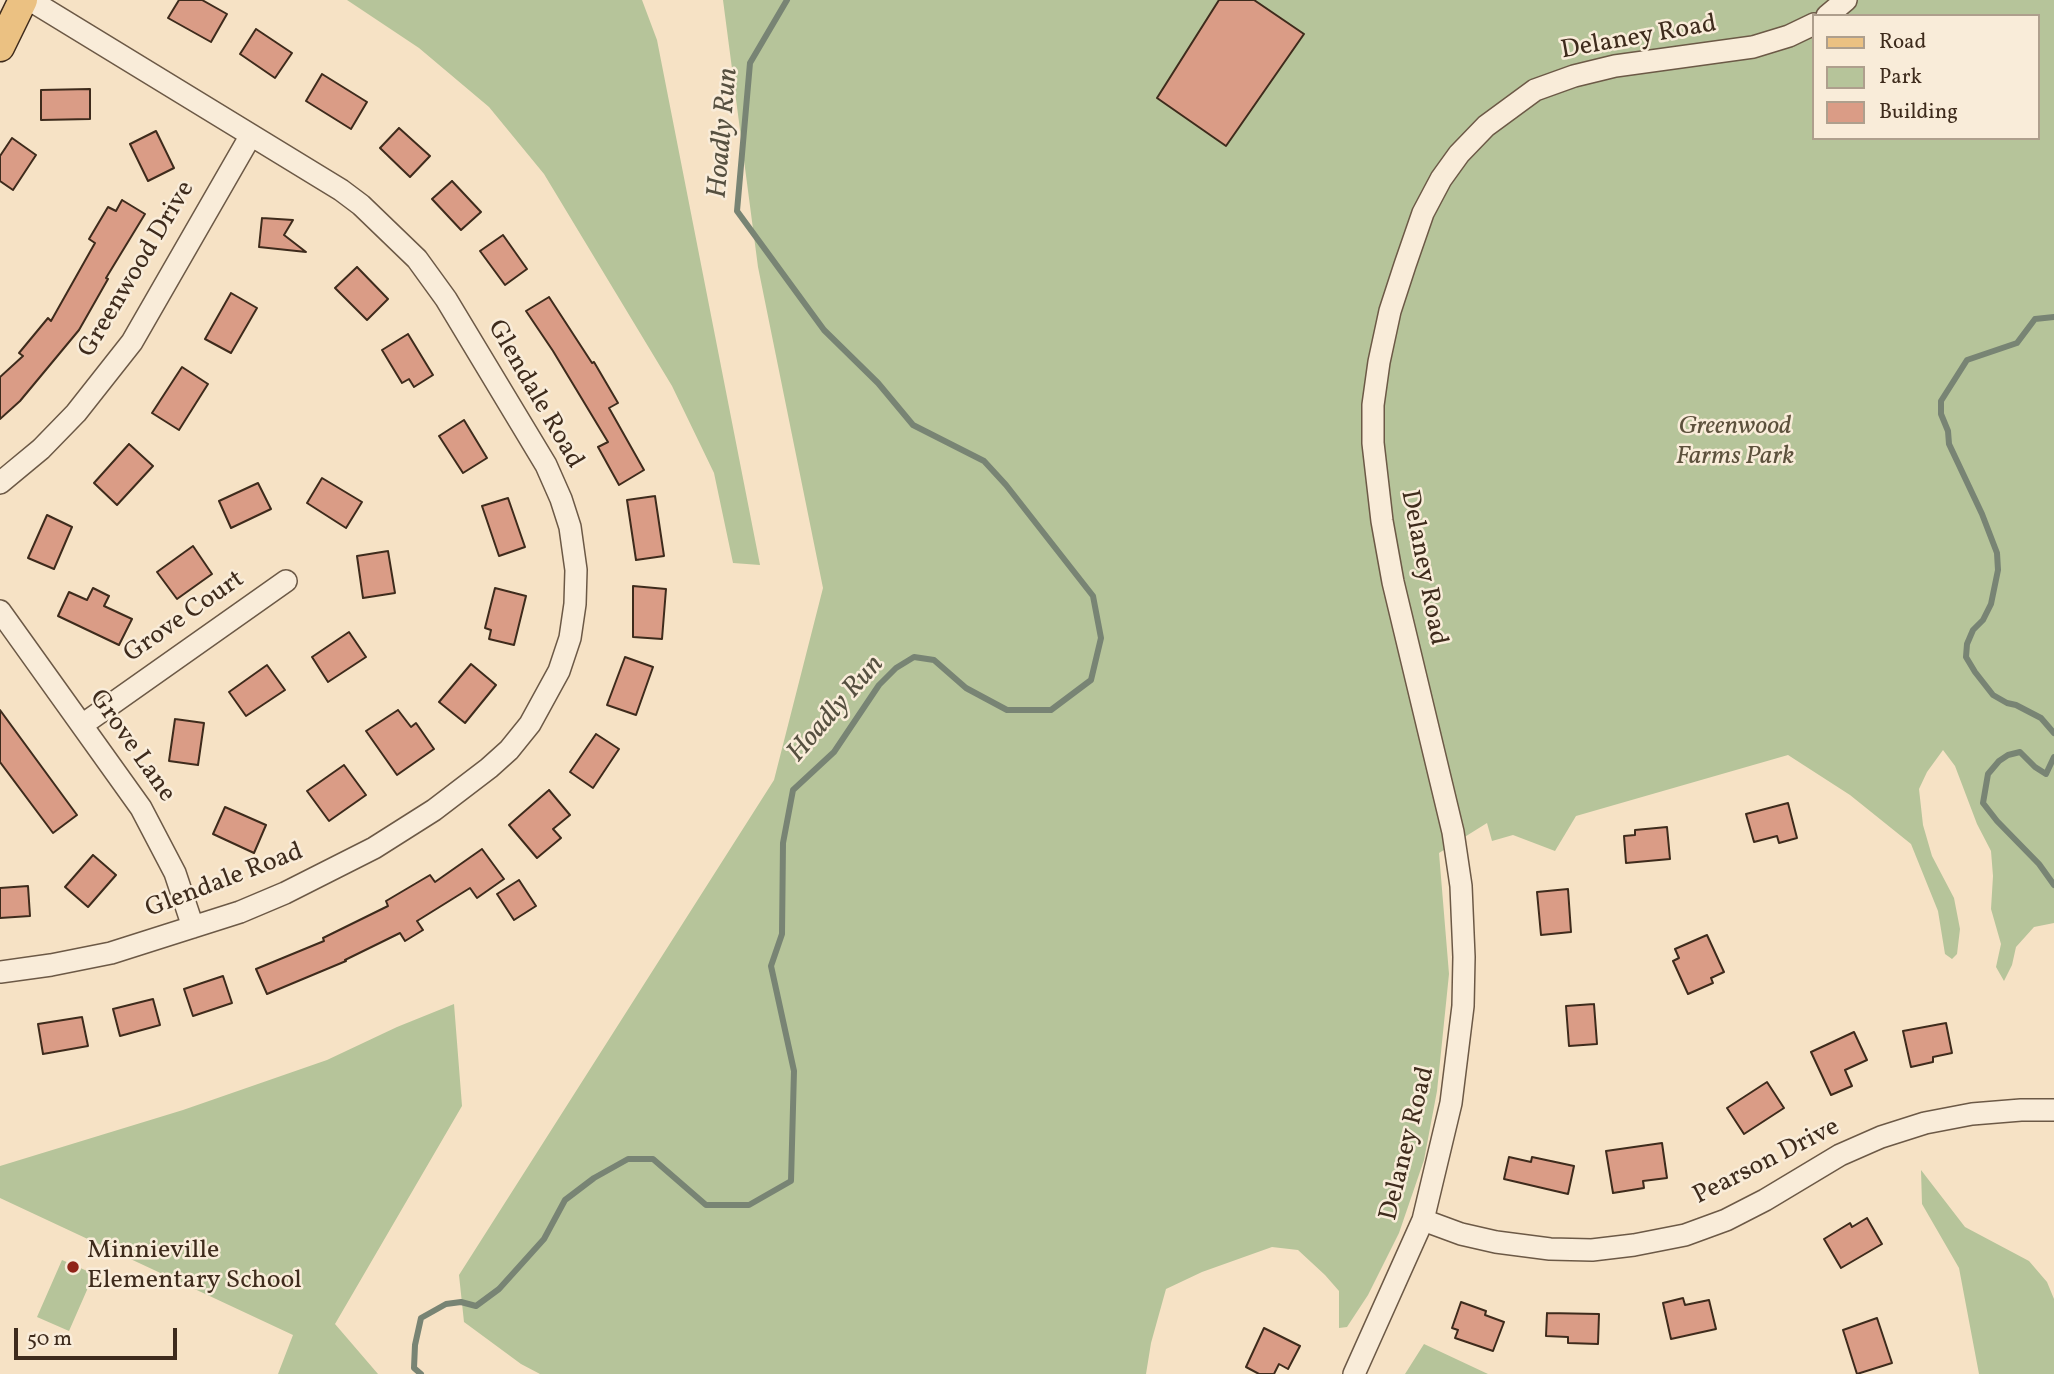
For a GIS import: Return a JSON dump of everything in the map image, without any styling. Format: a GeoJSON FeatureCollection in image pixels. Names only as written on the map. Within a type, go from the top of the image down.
{"type":"FeatureCollection","features":[{"type":"Feature","properties":{"kind":"main road"},"geometry":{"type":"LineString","coordinates":[[0,47],[23,0]]}},
{"type":"Feature","properties":{"kind":"street","name":"Glendale Road"},"geometry":{"type":"LineString","coordinates":[[0,972],[111,953],[240,912],[354,859],[434,810],[489,768],[509,750],[530,724],[550,689],[569,638],[575,604],[576,570],[570,527],[547,465],[446,299],[417,259],[361,205],[30,0]]}},
{"type":"Feature","properties":{"kind":"street"},"geometry":{"type":"LineString","coordinates":[[1829,14],[1846,0]]}},
{"type":"Feature","properties":{"kind":"street","name":"Delaney Road"},"geometry":{"type":"LineString","coordinates":[[1354,1374],[1423,1220],[1451,1103],[1459,1055],[1464,957],[1461,886],[1454,832],[1393,582],[1375,474],[1373,405],[1376,384],[1390,311],[1405,265],[1423,213],[1441,179],[1459,154],[1486,126],[1535,90],[1574,76],[1615,66],[1753,47],[1789,36],[1812,25]]}},
{"type":"Feature","properties":{"kind":"street","name":"Greenwood Drive"},"geometry":{"type":"LineString","coordinates":[[0,483],[41,449],[76,414],[132,342],[251,135]]}},
{"type":"Feature","properties":{"kind":"street","name":"Grove Court"},"geometry":{"type":"LineString","coordinates":[[82,725],[286,581]]}},
{"type":"Feature","properties":{"kind":"street","name":"Grove Lane"},"geometry":{"type":"LineString","coordinates":[[0,611],[141,808],[159,839],[185,897],[193,928]]}},
{"type":"Feature","properties":{"kind":"street","name":"Pearson Drive"},"geometry":{"type":"LineString","coordinates":[[1423,1220],[1461,1234],[1496,1242],[1550,1249],[1592,1250],[1634,1245],[1685,1235],[1733,1217],[1840,1156],[1881,1136],[1924,1123],[1972,1114],[2054,1110]]}},
{"type":"Feature","properties":{"kind":"green space"},"geometry":{"type":"Polygon","coordinates":[[[347,0],[642,0],[657,40],[760,565],[733,563],[714,473],[672,386],[544,174],[489,107],[419,48],[347,0]]]}},
{"type":"Feature","properties":{"kind":"green space","name":"Greenwood Farms Park"},"geometry":{"type":"Polygon","coordinates":[[[723,0],[2054,0],[2054,923],[2034,927],[2016,947],[2012,965],[2004,981],[1996,967],[2001,944],[1991,909],[1991,851],[1977,824],[1955,766],[1943,750],[1919,789],[1923,825],[1932,856],[1954,898],[1960,929],[1957,954],[1952,959],[1945,954],[1938,911],[1911,844],[1850,795],[1788,755],[1576,816],[1555,851],[1513,835],[1492,841],[1487,823],[1439,853],[1449,974],[1437,1091],[1424,1160],[1399,1233],[1368,1295],[1347,1327],[1339,1328],[1339,1291],[1325,1275],[1298,1250],[1272,1247],[1202,1272],[1166,1289],[1151,1343],[1146,1374],[540,1374],[521,1364],[464,1322],[459,1275],[774,780],[823,588],[758,267],[723,0]]]}},
{"type":"Feature","properties":{"kind":"green space"},"geometry":{"type":"Polygon","coordinates":[[[454,1004],[462,1106],[335,1324],[378,1374],[278,1374],[293,1335],[0,1198],[0,1166],[183,1110],[327,1060],[454,1004]]]}},
{"type":"Feature","properties":{"kind":"green space"},"geometry":{"type":"Polygon","coordinates":[[[1921,1170],[1965,1227],[2029,1261],[2047,1282],[2054,1299],[2054,1374],[1979,1374],[1959,1268],[1922,1204],[1921,1170]]]}},
{"type":"Feature","properties":{"kind":"green space"},"geometry":{"type":"Polygon","coordinates":[[[62,1260],[94,1274],[69,1331],[37,1317],[62,1260]]]}},
{"type":"Feature","properties":{"kind":"green space"},"geometry":{"type":"Polygon","coordinates":[[[1424,1344],[1488,1374],[1405,1374],[1424,1344]]]}},
{"type":"Feature","properties":{"kind":"building"},"geometry":{"type":"Polygon","coordinates":[[[179,0],[202,0],[227,14],[211,42],[168,18],[179,0]]]}},
{"type":"Feature","properties":{"kind":"building"},"geometry":{"type":"Polygon","coordinates":[[[1219,0],[1254,0],[1304,34],[1226,146],[1157,98],[1219,0]]]}},
{"type":"Feature","properties":{"kind":"building"},"geometry":{"type":"Polygon","coordinates":[[[256,29],[292,53],[275,78],[240,54],[256,29]]]}},
{"type":"Feature","properties":{"kind":"building"},"geometry":{"type":"Polygon","coordinates":[[[322,74],[367,102],[351,129],[306,101],[322,74]]]}},
{"type":"Feature","properties":{"kind":"building"},"geometry":{"type":"Polygon","coordinates":[[[90,89],[90,119],[41,120],[41,90],[90,89]]]}},
{"type":"Feature","properties":{"kind":"building"},"geometry":{"type":"Polygon","coordinates":[[[399,128],[430,156],[410,177],[380,148],[399,128]]]}},
{"type":"Feature","properties":{"kind":"building"},"geometry":{"type":"Polygon","coordinates":[[[156,131],[174,168],[148,181],[130,144],[156,131]]]}},
{"type":"Feature","properties":{"kind":"building"},"geometry":{"type":"Polygon","coordinates":[[[12,138],[36,155],[13,190],[0,181],[0,156],[12,138]]]}},
{"type":"Feature","properties":{"kind":"building"},"geometry":{"type":"Polygon","coordinates":[[[452,181],[481,212],[461,230],[432,199],[452,181]]]}},
{"type":"Feature","properties":{"kind":"building"},"geometry":{"type":"Polygon","coordinates":[[[122,200],[145,214],[106,278],[108,279],[79,330],[20,401],[0,419],[0,377],[23,356],[19,353],[48,318],[51,321],[95,243],[89,239],[108,207],[116,211],[122,200]]]}},
{"type":"Feature","properties":{"kind":"building"},"geometry":{"type":"Polygon","coordinates":[[[262,218],[293,220],[284,235],[306,252],[259,247],[262,218]]]}},
{"type":"Feature","properties":{"kind":"building"},"geometry":{"type":"Polygon","coordinates":[[[503,235],[527,269],[505,285],[480,251],[503,235]]]}},
{"type":"Feature","properties":{"kind":"building"},"geometry":{"type":"Polygon","coordinates":[[[357,267],[388,299],[367,320],[335,288],[357,267]]]}},
{"type":"Feature","properties":{"kind":"building"},"geometry":{"type":"Polygon","coordinates":[[[231,293],[257,308],[231,353],[205,339],[231,293]]]}},
{"type":"Feature","properties":{"kind":"building"},"geometry":{"type":"Polygon","coordinates":[[[549,297],[592,363],[594,362],[618,403],[609,408],[644,470],[619,485],[598,447],[608,442],[526,311],[549,297]]]}},
{"type":"Feature","properties":{"kind":"building"},"geometry":{"type":"Polygon","coordinates":[[[408,334],[433,375],[414,387],[409,379],[402,383],[382,350],[408,334]]]}},
{"type":"Feature","properties":{"kind":"building"},"geometry":{"type":"Polygon","coordinates":[[[182,367],[208,384],[179,430],[152,413],[182,367]]]}},
{"type":"Feature","properties":{"kind":"building"},"geometry":{"type":"Polygon","coordinates":[[[464,420],[487,458],[463,473],[439,436],[464,420]]]}},
{"type":"Feature","properties":{"kind":"building"},"geometry":{"type":"Polygon","coordinates":[[[129,444],[153,466],[117,505],[94,483],[129,444]]]}},
{"type":"Feature","properties":{"kind":"building"},"geometry":{"type":"Polygon","coordinates":[[[322,478],[362,502],[346,528],[307,503],[322,478]]]}},
{"type":"Feature","properties":{"kind":"building"},"geometry":{"type":"Polygon","coordinates":[[[258,483],[271,509],[231,528],[219,501],[258,483]]]}},
{"type":"Feature","properties":{"kind":"building"},"geometry":{"type":"Polygon","coordinates":[[[655,496],[664,556],[636,560],[627,500],[655,496]]]}},
{"type":"Feature","properties":{"kind":"building"},"geometry":{"type":"Polygon","coordinates":[[[508,498],[525,547],[499,556],[482,506],[508,498]]]}},
{"type":"Feature","properties":{"kind":"building"},"geometry":{"type":"Polygon","coordinates":[[[47,515],[72,527],[54,569],[28,558],[47,515]]]}},
{"type":"Feature","properties":{"kind":"building"},"geometry":{"type":"Polygon","coordinates":[[[193,546],[212,574],[177,599],[157,572],[193,546]]]}},
{"type":"Feature","properties":{"kind":"building"},"geometry":{"type":"Polygon","coordinates":[[[388,551],[395,593],[363,598],[357,556],[388,551]]]}},
{"type":"Feature","properties":{"kind":"building"},"geometry":{"type":"Polygon","coordinates":[[[633,586],[666,589],[662,639],[633,637],[633,586]]]}},
{"type":"Feature","properties":{"kind":"building"},"geometry":{"type":"Polygon","coordinates":[[[93,588],[109,596],[104,606],[132,619],[119,645],[58,616],[69,592],[87,600],[93,588]]]}},
{"type":"Feature","properties":{"kind":"building"},"geometry":{"type":"Polygon","coordinates":[[[495,588],[526,596],[514,645],[489,639],[491,630],[485,628],[495,588]]]}},
{"type":"Feature","properties":{"kind":"building"},"geometry":{"type":"Polygon","coordinates":[[[349,632],[366,657],[328,682],[312,657],[349,632]]]}},
{"type":"Feature","properties":{"kind":"building"},"geometry":{"type":"Polygon","coordinates":[[[625,657],[653,667],[636,715],[607,705],[625,657]]]}},
{"type":"Feature","properties":{"kind":"building"},"geometry":{"type":"Polygon","coordinates":[[[471,664],[496,685],[465,723],[439,702],[471,664]]]}},
{"type":"Feature","properties":{"kind":"building"},"geometry":{"type":"Polygon","coordinates":[[[267,665],[285,690],[246,716],[229,692],[267,665]]]}},
{"type":"Feature","properties":{"kind":"building"},"geometry":{"type":"Polygon","coordinates":[[[0,710],[77,815],[53,833],[0,762],[0,710]]]}},
{"type":"Feature","properties":{"kind":"building"},"geometry":{"type":"Polygon","coordinates":[[[398,710],[411,727],[416,723],[434,749],[397,775],[366,731],[398,710]]]}},
{"type":"Feature","properties":{"kind":"building"},"geometry":{"type":"Polygon","coordinates":[[[175,719],[204,723],[198,765],[169,761],[175,719]]]}},
{"type":"Feature","properties":{"kind":"building"},"geometry":{"type":"Polygon","coordinates":[[[596,734],[619,749],[593,788],[570,772],[596,734]]]}},
{"type":"Feature","properties":{"kind":"building"},"geometry":{"type":"Polygon","coordinates":[[[344,765],[366,795],[329,821],[307,791],[344,765]]]}},
{"type":"Feature","properties":{"kind":"building"},"geometry":{"type":"Polygon","coordinates":[[[549,790],[570,815],[553,829],[561,838],[537,858],[509,825],[549,790]]]}},
{"type":"Feature","properties":{"kind":"building"},"geometry":{"type":"Polygon","coordinates":[[[1788,803],[1797,838],[1779,843],[1777,836],[1754,842],[1746,814],[1788,803]]]}},
{"type":"Feature","properties":{"kind":"building"},"geometry":{"type":"Polygon","coordinates":[[[225,807],[266,825],[254,853],[213,834],[225,807]]]}},
{"type":"Feature","properties":{"kind":"building"},"geometry":{"type":"Polygon","coordinates":[[[1667,827],[1670,859],[1626,863],[1624,836],[1635,835],[1635,830],[1667,827]]]}},
{"type":"Feature","properties":{"kind":"building"},"geometry":{"type":"Polygon","coordinates":[[[482,849],[504,879],[477,898],[470,888],[417,921],[423,930],[405,941],[400,933],[346,961],[267,994],[256,969],[324,941],[323,938],[388,906],[386,901],[430,875],[435,882],[482,849]]]}},
{"type":"Feature","properties":{"kind":"building"},"geometry":{"type":"Polygon","coordinates":[[[93,855],[116,875],[88,907],[65,887],[93,855]]]}},
{"type":"Feature","properties":{"kind":"building"},"geometry":{"type":"Polygon","coordinates":[[[519,880],[536,906],[514,920],[497,894],[519,880]]]}},
{"type":"Feature","properties":{"kind":"building"},"geometry":{"type":"Polygon","coordinates":[[[28,886],[30,916],[0,918],[0,888],[28,886]]]}},
{"type":"Feature","properties":{"kind":"building"},"geometry":{"type":"Polygon","coordinates":[[[1568,889],[1571,932],[1541,935],[1537,892],[1568,889]]]}},
{"type":"Feature","properties":{"kind":"building"},"geometry":{"type":"Polygon","coordinates":[[[1707,935],[1724,972],[1711,978],[1713,983],[1688,994],[1673,961],[1679,958],[1675,949],[1707,935]]]}},
{"type":"Feature","properties":{"kind":"building"},"geometry":{"type":"Polygon","coordinates":[[[223,976],[232,1003],[193,1016],[184,989],[223,976]]]}},
{"type":"Feature","properties":{"kind":"building"},"geometry":{"type":"Polygon","coordinates":[[[153,999],[160,1025],[120,1036],[113,1009],[153,999]]]}},
{"type":"Feature","properties":{"kind":"building"},"geometry":{"type":"Polygon","coordinates":[[[1594,1004],[1597,1044],[1569,1046],[1566,1006],[1594,1004]]]}},
{"type":"Feature","properties":{"kind":"building"},"geometry":{"type":"Polygon","coordinates":[[[82,1017],[88,1046],[43,1054],[38,1024],[82,1017]]]}},
{"type":"Feature","properties":{"kind":"building"},"geometry":{"type":"Polygon","coordinates":[[[1946,1023],[1952,1053],[1933,1057],[1933,1062],[1911,1067],[1903,1031],[1946,1023]]]}},
{"type":"Feature","properties":{"kind":"building"},"geometry":{"type":"Polygon","coordinates":[[[1854,1032],[1867,1060],[1845,1070],[1852,1086],[1831,1095],[1811,1052],[1854,1032]]]}},
{"type":"Feature","properties":{"kind":"building"},"geometry":{"type":"Polygon","coordinates":[[[1767,1082],[1784,1108],[1744,1134],[1727,1108],[1767,1082]]]}},
{"type":"Feature","properties":{"kind":"building"},"geometry":{"type":"Polygon","coordinates":[[[1662,1143],[1667,1178],[1643,1181],[1644,1188],[1613,1193],[1606,1151],[1662,1143]]]}},
{"type":"Feature","properties":{"kind":"building"},"geometry":{"type":"Polygon","coordinates":[[[1509,1157],[1531,1162],[1532,1157],[1574,1166],[1568,1194],[1504,1179],[1509,1157]]]}},
{"type":"Feature","properties":{"kind":"building"},"geometry":{"type":"Polygon","coordinates":[[[1867,1218],[1882,1244],[1841,1268],[1824,1239],[1850,1223],[1852,1227],[1867,1218]]]}},
{"type":"Feature","properties":{"kind":"building"},"geometry":{"type":"Polygon","coordinates":[[[1683,1298],[1685,1305],[1709,1300],[1716,1329],[1671,1339],[1663,1303],[1683,1298]]]}},
{"type":"Feature","properties":{"kind":"building"},"geometry":{"type":"Polygon","coordinates":[[[1461,1302],[1486,1311],[1485,1315],[1504,1322],[1493,1351],[1455,1338],[1458,1330],[1452,1328],[1461,1302]]]}},
{"type":"Feature","properties":{"kind":"building"},"geometry":{"type":"Polygon","coordinates":[[[1547,1313],[1599,1314],[1598,1344],[1568,1343],[1568,1337],[1546,1336],[1547,1313]]]}},
{"type":"Feature","properties":{"kind":"building"},"geometry":{"type":"Polygon","coordinates":[[[1877,1318],[1892,1363],[1857,1374],[1843,1330],[1877,1318]]]}},
{"type":"Feature","properties":{"kind":"building"},"geometry":{"type":"Polygon","coordinates":[[[1264,1328],[1300,1346],[1288,1369],[1279,1364],[1274,1374],[1259,1374],[1246,1367],[1264,1328]]]}},
{"type":"Feature","properties":{"kind":"waterway","name":"Hoadly Run"},"geometry":{"type":"LineString","coordinates":[[421,1374],[414,1368],[415,1345],[421,1318],[446,1304],[461,1302],[476,1306],[499,1289],[544,1239],[565,1200],[594,1178],[628,1159],[653,1159],[706,1205],[749,1205],[791,1181],[794,1071],[771,966],[782,934],[783,843],[793,790],[834,752],[879,685],[896,668],[914,657],[934,660],[966,688],[1007,710],[1051,710],[1091,680],[1101,638],[1093,596],[984,461],[913,425],[878,383],[824,330],[737,211],[750,63],[787,0]]}},
{"type":"Feature","properties":{"kind":"waterway"},"geometry":{"type":"LineString","coordinates":[[2054,317],[2035,319],[2017,343],[1967,360],[1941,401],[1941,414],[1948,431],[1949,444],[1997,553],[1998,570],[1991,604],[1983,620],[1973,630],[1967,644],[1966,657],[1993,695],[2041,718],[2054,733]]}},
{"type":"Feature","properties":{"kind":"waterway"},"geometry":{"type":"LineString","coordinates":[[2054,757],[2046,774],[2020,752],[2008,755],[1988,774],[1983,803],[2039,864],[2054,885]]}},
{"type":"Feature","properties":{"kind":"place","name":"Minnieville Elementary School"},"geometry":{"type":"Point","coordinates":[73,1267]}}]}
